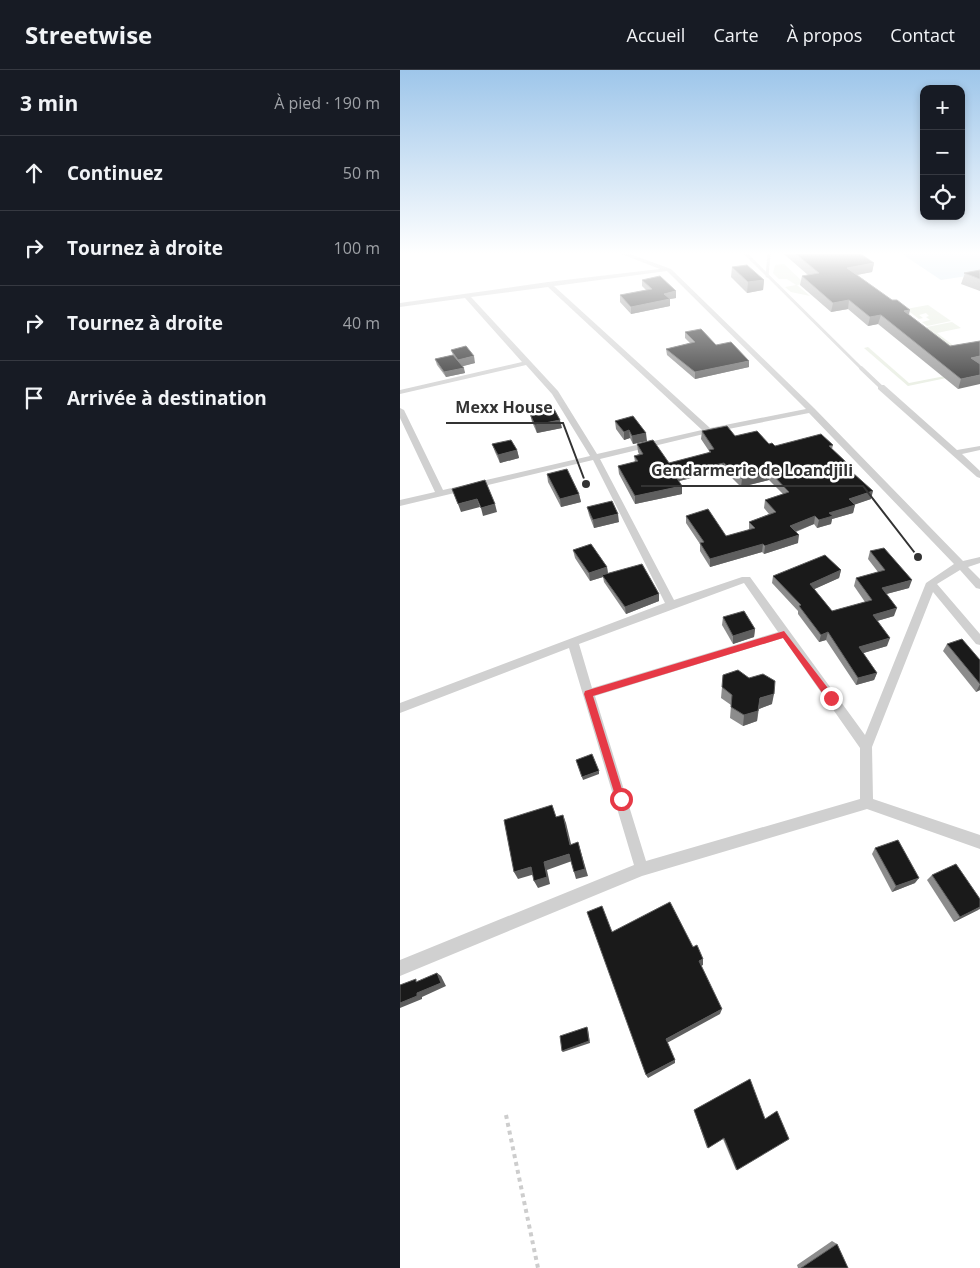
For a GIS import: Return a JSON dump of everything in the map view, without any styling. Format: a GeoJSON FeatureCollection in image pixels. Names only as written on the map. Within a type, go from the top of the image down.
{"type":"FeatureCollection","features":[{"type":"Feature","properties":{"kind":"street"},"geometry":{"type":"LineString","coordinates":[[478,310],[555,393],[595,457],[671,604]]}},
{"type":"Feature","properties":{"kind":"street"},"geometry":{"type":"LineString","coordinates":[[576,310],[708,431]]}},
{"type":"Feature","properties":{"kind":"street"},"geometry":{"type":"LineString","coordinates":[[709,310],[811,410],[980,585]]}},
{"type":"Feature","properties":{"kind":"street"},"geometry":{"type":"LineString","coordinates":[[400,392],[526,363]]}},
{"type":"Feature","properties":{"kind":"street"},"geometry":{"type":"LineString","coordinates":[[881,387],[980,474]]}},
{"type":"Feature","properties":{"kind":"street"},"geometry":{"type":"LineString","coordinates":[[400,410],[440,494]]}},
{"type":"Feature","properties":{"kind":"street"},"geometry":{"type":"LineString","coordinates":[[400,503],[708,431],[811,410]]}},
{"type":"Feature","properties":{"kind":"street"},"geometry":{"type":"LineString","coordinates":[[957,453],[980,448]]}},
{"type":"Feature","properties":{"kind":"street"},"geometry":{"type":"LineString","coordinates":[[867,803],[866,747],[931,583],[961,565],[980,560]]}},
{"type":"Feature","properties":{"kind":"street"},"geometry":{"type":"LineString","coordinates":[[400,708],[671,604],[746,579],[866,747]]}},
{"type":"Feature","properties":{"kind":"street"},"geometry":{"type":"LineString","coordinates":[[931,583],[980,641]]}},
{"type":"Feature","properties":{"kind":"street"},"geometry":{"type":"LineString","coordinates":[[588,694],[784,634]]}},
{"type":"Feature","properties":{"kind":"street"},"geometry":{"type":"LineString","coordinates":[[573,643],[642,869]]}},
{"type":"Feature","properties":{"kind":"street"},"geometry":{"type":"LineString","coordinates":[[400,968],[642,869],[867,803],[980,842]]}},
{"type":"Feature","properties":{"kind":"lane"},"geometry":{"type":"LineString","coordinates":[[802,310],[881,387]]}},
{"type":"Feature","properties":{"kind":"path"},"geometry":{"type":"LineString","coordinates":[[506,1115],[538,1268]]}},
{"type":"Feature","properties":{"kind":"shaded area"},"geometry":{"type":"Polygon","coordinates":[[[907,310],[935,310],[951,321],[927,326],[922,322],[930,320],[926,317],[929,316],[926,313],[919,315],[923,318],[919,319],[907,310]]]}},
{"type":"Feature","properties":{"kind":"shaded area"},"geometry":{"type":"Polygon","coordinates":[[[952,322],[961,328],[937,333],[980,366],[980,371],[908,386],[864,348],[868,347],[909,383],[971,371],[925,335],[927,327],[952,322]]]}},
{"type":"Feature","properties":{"kind":"building"},"geometry":{"type":"Polygon","coordinates":[[[861,310],[910,310],[904,311],[950,346],[980,341],[980,356],[971,358],[980,364],[980,375],[961,379],[881,315],[870,317],[861,310]]]}},
{"type":"Feature","properties":{"kind":"building"},"geometry":{"type":"Polygon","coordinates":[[[701,329],[716,345],[731,342],[749,361],[695,372],[666,349],[695,342],[685,332],[701,329]]]}},
{"type":"Feature","properties":{"kind":"building"},"geometry":{"type":"Polygon","coordinates":[[[466,346],[474,356],[458,360],[451,350],[466,346]]]}},
{"type":"Feature","properties":{"kind":"building"},"geometry":{"type":"Polygon","coordinates":[[[453,355],[464,368],[444,372],[435,359],[453,355]]]}},
{"type":"Feature","properties":{"kind":"building"},"geometry":{"type":"Polygon","coordinates":[[[554,409],[560,420],[535,425],[530,414],[554,409]]]}},
{"type":"Feature","properties":{"kind":"building"},"geometry":{"type":"Polygon","coordinates":[[[633,416],[646,433],[632,436],[629,430],[624,432],[615,421],[633,416]]]}},
{"type":"Feature","properties":{"kind":"building"},"geometry":{"type":"Polygon","coordinates":[[[727,426],[735,436],[757,431],[769,444],[772,443],[775,446],[821,434],[833,445],[829,446],[847,463],[843,464],[873,491],[849,499],[855,505],[829,513],[833,516],[819,520],[815,516],[790,526],[799,535],[765,546],[763,544],[710,559],[700,543],[704,542],[686,516],[708,509],[726,536],[755,528],[749,522],[776,512],[765,500],[789,492],[770,472],[742,479],[724,463],[674,474],[682,486],[635,496],[618,466],[638,461],[634,456],[643,454],[637,444],[653,440],[669,463],[711,452],[709,450],[714,449],[702,431],[727,426]]]}},
{"type":"Feature","properties":{"kind":"building"},"geometry":{"type":"Polygon","coordinates":[[[511,440],[517,450],[498,455],[492,444],[511,440]]]}},
{"type":"Feature","properties":{"kind":"building"},"geometry":{"type":"Polygon","coordinates":[[[567,469],[579,494],[560,499],[547,474],[567,469]]]}},
{"type":"Feature","properties":{"kind":"building"},"geometry":{"type":"Polygon","coordinates":[[[485,480],[495,504],[481,508],[477,499],[458,504],[452,489],[485,480]]]}},
{"type":"Feature","properties":{"kind":"building"},"geometry":{"type":"Polygon","coordinates":[[[612,501],[618,514],[593,520],[587,507],[612,501]]]}},
{"type":"Feature","properties":{"kind":"building"},"geometry":{"type":"Polygon","coordinates":[[[591,544],[607,567],[589,573],[573,550],[591,544]]]}},
{"type":"Feature","properties":{"kind":"building"},"geometry":{"type":"Polygon","coordinates":[[[884,548],[912,580],[882,588],[897,608],[873,615],[890,638],[859,647],[877,673],[858,678],[828,632],[821,635],[799,606],[801,605],[773,576],[825,555],[841,570],[810,584],[832,611],[872,600],[856,578],[885,570],[870,551],[884,548]]]}},
{"type":"Feature","properties":{"kind":"building"},"geometry":{"type":"Polygon","coordinates":[[[642,564],[659,594],[625,607],[602,575],[642,564]]]}},
{"type":"Feature","properties":{"kind":"building"},"geometry":{"type":"Polygon","coordinates":[[[744,611],[755,629],[733,636],[723,617],[744,611]]]}},
{"type":"Feature","properties":{"kind":"building"},"geometry":{"type":"Polygon","coordinates":[[[962,639],[980,660],[980,684],[947,644],[962,639]]]}},
{"type":"Feature","properties":{"kind":"building"},"geometry":{"type":"Polygon","coordinates":[[[738,670],[749,678],[763,674],[775,681],[774,694],[760,698],[758,711],[744,715],[731,707],[732,695],[722,687],[723,675],[738,670]]]}},
{"type":"Feature","properties":{"kind":"building"},"geometry":{"type":"Polygon","coordinates":[[[592,754],[599,771],[582,777],[576,760],[592,754]]]}},
{"type":"Feature","properties":{"kind":"building"},"geometry":{"type":"Polygon","coordinates":[[[552,805],[556,817],[563,815],[570,845],[578,842],[585,869],[574,872],[569,854],[544,862],[547,877],[534,881],[531,867],[514,872],[504,820],[552,805]]]}},
{"type":"Feature","properties":{"kind":"building"},"geometry":{"type":"Polygon","coordinates":[[[898,840],[919,878],[896,886],[875,848],[898,840]]]}},
{"type":"Feature","properties":{"kind":"building"},"geometry":{"type":"Polygon","coordinates":[[[956,864],[980,899],[980,907],[960,917],[932,875],[956,864]]]}},
{"type":"Feature","properties":{"kind":"building"},"geometry":{"type":"Polygon","coordinates":[[[670,902],[693,947],[697,945],[703,959],[699,961],[722,1009],[666,1039],[675,1060],[646,1075],[587,912],[602,906],[612,932],[670,902]]]}},
{"type":"Feature","properties":{"kind":"building"},"geometry":{"type":"Polygon","coordinates":[[[437,973],[441,983],[417,993],[417,996],[400,1003],[400,985],[416,979],[416,982],[437,973]]]}},
{"type":"Feature","properties":{"kind":"building"},"geometry":{"type":"Polygon","coordinates":[[[587,1027],[589,1041],[562,1051],[560,1036],[587,1027]]]}},
{"type":"Feature","properties":{"kind":"building"},"geometry":{"type":"Polygon","coordinates":[[[750,1079],[765,1119],[777,1111],[789,1139],[737,1170],[724,1138],[708,1148],[694,1110],[750,1079]]]}},
{"type":"Feature","properties":{"kind":"building"},"geometry":{"type":"Polygon","coordinates":[[[837,1244],[848,1268],[801,1268],[837,1244]]]}},
{"type":"Feature","properties":{"kind":"place","name":"Mexx House"},"geometry":{"type":"Point","coordinates":[586,484]}},
{"type":"Feature","properties":{"kind":"place","name":"Gendarmerie de Loandjili"},"geometry":{"type":"Point","coordinates":[918,557]}},
{"type":"Feature","properties":{"kind":"route"},"geometry":{"type":"LineString","coordinates":[[621,799],[588,694],[784,634],[831,698]]}}]}
